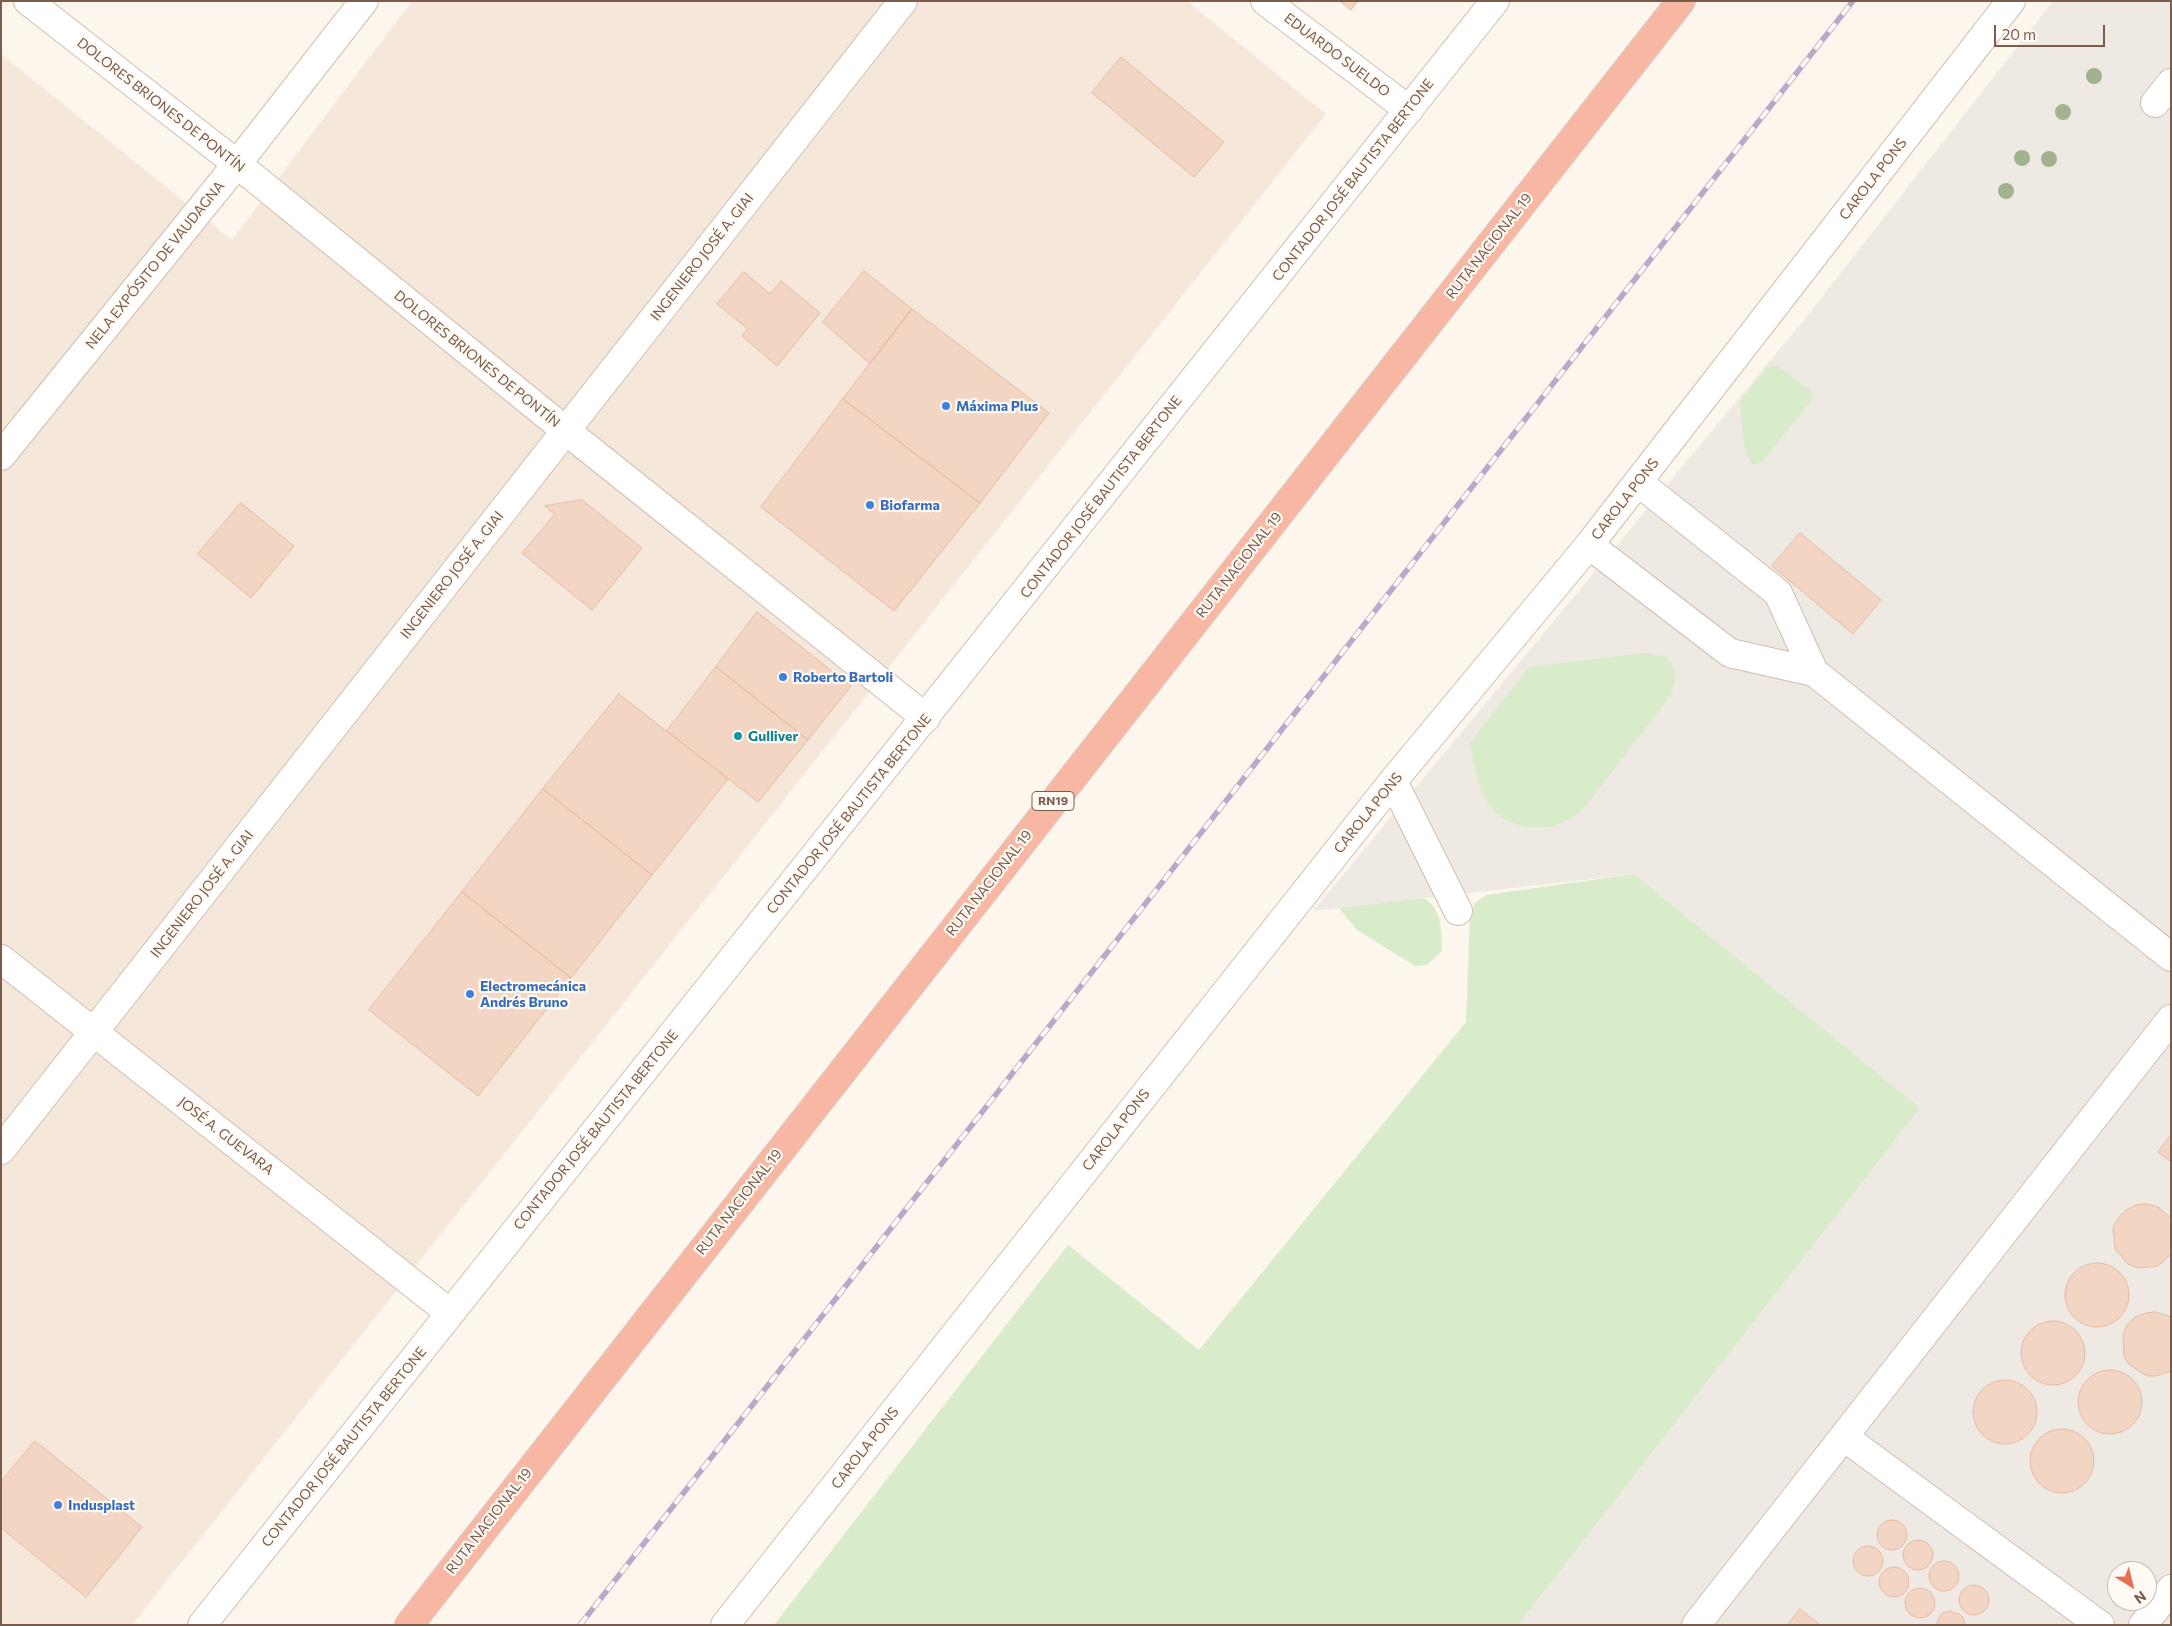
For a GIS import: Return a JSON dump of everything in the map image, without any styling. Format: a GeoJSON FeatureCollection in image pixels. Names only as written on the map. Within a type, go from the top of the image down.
{"type":"FeatureCollection","features":[{"type":"Feature","properties":{"kind":"highway","name":"RUTA NACIONAL 19"},"geometry":{"type":"LineString","coordinates":[[407,1625],[1681,1]]}},
{"type":"Feature","properties":{"kind":"street","name":"DOLORES BRIONES DE PONTÍN"},"geometry":{"type":"LineString","coordinates":[[28,1],[237,164],[565,430],[926,718]]}},
{"type":"Feature","properties":{"kind":"street","name":"NELA EXPÓSITO DE VAUDAGNA"},"geometry":{"type":"LineString","coordinates":[[1,456],[237,164],[364,1]]}},
{"type":"Feature","properties":{"kind":"street","name":"INGENIERO JOSÉ A. GIAI"},"geometry":{"type":"LineString","coordinates":[[1,1150],[903,1]]}},
{"type":"Feature","properties":{"kind":"street","name":"EDUARDO SUELDO"},"geometry":{"type":"LineString","coordinates":[[1265,1],[1409,110]]}},
{"type":"Feature","properties":{"kind":"street","name":"CONTADOR JOSÉ BAUTISTA BERTONE"},"geometry":{"type":"LineString","coordinates":[[202,1625],[1495,1]]}},
{"type":"Feature","properties":{"kind":"street","name":"CAROLA PONS"},"geometry":{"type":"LineString","coordinates":[[725,1625],[1393,780],[1589,545],[2012,1]]}},
{"type":"Feature","properties":{"kind":"street"},"geometry":{"type":"LineString","coordinates":[[1638,482],[1778,593],[1814,672]]}},
{"type":"Feature","properties":{"kind":"street"},"geometry":{"type":"LineString","coordinates":[[1589,545],[1730,653],[1814,672],[2171,956]]}},
{"type":"Feature","properties":{"kind":"street"},"geometry":{"type":"LineString","coordinates":[[1393,780],[1458,911]]}},
{"type":"Feature","properties":{"kind":"street","name":"JOSÉ A. GUEVARA"},"geometry":{"type":"LineString","coordinates":[[1,959],[450,1313]]}},
{"type":"Feature","properties":{"kind":"street"},"geometry":{"type":"LineString","coordinates":[[1696,1625],[2171,1019]]}},
{"type":"Feature","properties":{"kind":"street"},"geometry":{"type":"LineString","coordinates":[[1844,1437],[2100,1625]]}},
{"type":"Feature","properties":{"kind":"street"},"geometry":{"type":"LineString","coordinates":[[2143,1625],[2171,1589]]}},
{"type":"Feature","properties":{"kind":"shaded area"},"geometry":{"type":"Polygon","coordinates":[[[412,1],[1187,1],[1326,114],[132,1625],[1,1625],[1,54],[232,240],[412,1]]]}},
{"type":"Feature","properties":{"kind":"shaded area"},"geometry":{"type":"Polygon","coordinates":[[[2053,1],[2171,1],[2171,1625],[1518,1625],[1920,1108],[1634,874],[1313,911],[1804,320],[2053,1]]]}},
{"type":"Feature","properties":{"kind":"green space"},"geometry":{"type":"Polygon","coordinates":[[[1777,365],[1811,391],[1814,397],[1762,462],[1753,465],[1749,460],[1744,444],[1740,401],[1767,368],[1777,365]]]}},
{"type":"Feature","properties":{"kind":"green space"},"geometry":{"type":"Polygon","coordinates":[[[1643,653],[1668,657],[1675,675],[1671,695],[1584,808],[1566,821],[1548,827],[1519,825],[1509,822],[1494,811],[1480,787],[1470,743],[1529,667],[1643,653]]]}},
{"type":"Feature","properties":{"kind":"green space"},"geometry":{"type":"Polygon","coordinates":[[[1634,874],[1920,1108],[1518,1625],[774,1625],[1068,1245],[1199,1350],[1466,1022],[1470,917],[1475,903],[1486,895],[1634,874]]]}},
{"type":"Feature","properties":{"kind":"green space"},"geometry":{"type":"Polygon","coordinates":[[[1424,898],[1438,915],[1442,951],[1427,965],[1415,966],[1357,930],[1339,908],[1424,898]]]}},
{"type":"Feature","properties":{"kind":"building"},"geometry":{"type":"Polygon","coordinates":[[[1340,1],[1358,1],[1351,10],[1340,1]]]}},
{"type":"Feature","properties":{"kind":"building"},"geometry":{"type":"Polygon","coordinates":[[[1121,57],[1224,142],[1194,177],[1092,93],[1121,57]]]}},
{"type":"Feature","properties":{"kind":"building"},"geometry":{"type":"Polygon","coordinates":[[[864,271],[912,309],[870,364],[823,322],[864,271]]]}},
{"type":"Feature","properties":{"kind":"building"},"geometry":{"type":"Polygon","coordinates":[[[744,272],[770,294],[781,281],[820,313],[777,366],[742,336],[748,329],[717,304],[744,272]]]}},
{"type":"Feature","properties":{"kind":"building","name":"Máxima Plus"},"geometry":{"type":"Polygon","coordinates":[[[912,309],[1049,413],[980,503],[843,399],[912,309]]]}},
{"type":"Feature","properties":{"kind":"building","name":"Biofarma"},"geometry":{"type":"Polygon","coordinates":[[[843,399],[980,503],[894,611],[761,507],[843,399]]]}},
{"type":"Feature","properties":{"kind":"building"},"geometry":{"type":"Polygon","coordinates":[[[582,500],[642,548],[592,610],[522,553],[555,514],[545,506],[582,500]]]}},
{"type":"Feature","properties":{"kind":"building"},"geometry":{"type":"Polygon","coordinates":[[[241,503],[294,546],[251,598],[198,554],[241,503]]]}},
{"type":"Feature","properties":{"kind":"building"},"geometry":{"type":"Polygon","coordinates":[[[1800,533],[1881,600],[1853,634],[1772,566],[1800,533]]]}},
{"type":"Feature","properties":{"kind":"building","name":"Roberto Bartoli"},"geometry":{"type":"Polygon","coordinates":[[[757,612],[851,686],[808,740],[716,667],[757,612]]]}},
{"type":"Feature","properties":{"kind":"building","name":"Gulliver"},"geometry":{"type":"Polygon","coordinates":[[[716,667],[808,740],[758,802],[667,731],[716,667]]]}},
{"type":"Feature","properties":{"kind":"building"},"geometry":{"type":"Polygon","coordinates":[[[619,694],[728,779],[652,875],[543,789],[619,694]]]}},
{"type":"Feature","properties":{"kind":"building"},"geometry":{"type":"Polygon","coordinates":[[[543,789],[652,875],[571,978],[462,892],[543,789]]]}},
{"type":"Feature","properties":{"kind":"building","name":"Electromecánica Andrés Bruno"},"geometry":{"type":"Polygon","coordinates":[[[462,892],[571,978],[478,1096],[369,1010],[462,892]]]}},
{"type":"Feature","properties":{"kind":"building"},"geometry":{"type":"Polygon","coordinates":[[[2171,1135],[2171,1162],[2158,1152],[2171,1135]]]}},
{"type":"Feature","properties":{"kind":"building"},"geometry":{"type":"Polygon","coordinates":[[[2147,1204],[2158,1207],[2171,1218],[2171,1254],[2158,1266],[2138,1268],[2128,1264],[2115,1249],[2113,1228],[2118,1218],[2126,1210],[2136,1205],[2147,1204]]]}},
{"type":"Feature","properties":{"kind":"building"},"geometry":{"type":"Polygon","coordinates":[[[2097,1263],[2109,1265],[2120,1272],[2127,1283],[2129,1295],[2127,1307],[2120,1318],[2109,1325],[2097,1327],[2085,1325],[2074,1318],[2067,1307],[2065,1295],[2067,1283],[2074,1272],[2085,1265],[2097,1263]]]}},
{"type":"Feature","properties":{"kind":"building"},"geometry":{"type":"Polygon","coordinates":[[[2156,1312],[2171,1317],[2171,1371],[2157,1376],[2147,1376],[2130,1365],[2124,1357],[2123,1335],[2127,1325],[2135,1317],[2156,1312]]]}},
{"type":"Feature","properties":{"kind":"building"},"geometry":{"type":"Polygon","coordinates":[[[2053,1321],[2065,1323],[2076,1330],[2083,1341],[2085,1353],[2083,1365],[2076,1376],[2065,1383],[2053,1385],[2041,1383],[2030,1376],[2023,1365],[2021,1353],[2023,1341],[2030,1330],[2041,1323],[2053,1321]]]}},
{"type":"Feature","properties":{"kind":"building"},"geometry":{"type":"Polygon","coordinates":[[[2110,1370],[2122,1372],[2133,1379],[2140,1390],[2142,1402],[2140,1414],[2133,1425],[2122,1432],[2110,1434],[2098,1432],[2087,1425],[2080,1414],[2078,1402],[2080,1390],[2087,1379],[2098,1372],[2110,1370]]]}},
{"type":"Feature","properties":{"kind":"building"},"geometry":{"type":"Polygon","coordinates":[[[2005,1380],[2017,1382],[2028,1389],[2035,1400],[2037,1412],[2035,1424],[2028,1435],[2017,1442],[2005,1444],[1993,1442],[1982,1435],[1975,1424],[1973,1412],[1975,1400],[1982,1389],[1993,1382],[2005,1380]]]}},
{"type":"Feature","properties":{"kind":"building"},"geometry":{"type":"Polygon","coordinates":[[[2062,1429],[2074,1431],[2085,1438],[2092,1449],[2094,1461],[2092,1473],[2085,1484],[2074,1491],[2062,1493],[2050,1491],[2039,1484],[2032,1473],[2030,1461],[2032,1449],[2039,1438],[2050,1431],[2062,1429]]]}},
{"type":"Feature","properties":{"kind":"building","name":"Indusplast"},"geometry":{"type":"Polygon","coordinates":[[[35,1441],[142,1527],[86,1597],[1,1528],[1,1482],[35,1441]]]}},
{"type":"Feature","properties":{"kind":"building"},"geometry":{"type":"Polygon","coordinates":[[[1892,1520],[1903,1524],[1907,1535],[1903,1546],[1892,1550],[1881,1546],[1877,1535],[1881,1524],[1892,1520]]]}},
{"type":"Feature","properties":{"kind":"building"},"geometry":{"type":"Polygon","coordinates":[[[1918,1540],[1929,1544],[1933,1555],[1929,1566],[1918,1570],[1907,1566],[1903,1555],[1907,1544],[1918,1540]]]}},
{"type":"Feature","properties":{"kind":"building"},"geometry":{"type":"Polygon","coordinates":[[[1868,1546],[1879,1550],[1883,1561],[1879,1572],[1868,1576],[1857,1572],[1853,1561],[1857,1550],[1868,1546]]]}},
{"type":"Feature","properties":{"kind":"building"},"geometry":{"type":"Polygon","coordinates":[[[1944,1561],[1955,1565],[1959,1576],[1955,1587],[1944,1591],[1933,1587],[1929,1576],[1933,1565],[1944,1561]]]}},
{"type":"Feature","properties":{"kind":"building"},"geometry":{"type":"Polygon","coordinates":[[[1894,1567],[1905,1571],[1909,1582],[1905,1593],[1894,1597],[1883,1593],[1879,1582],[1883,1571],[1894,1567]]]}},
{"type":"Feature","properties":{"kind":"building"},"geometry":{"type":"Polygon","coordinates":[[[1974,1585],[1985,1589],[1989,1600],[1985,1611],[1974,1615],[1963,1611],[1959,1600],[1963,1589],[1974,1585]]]}},
{"type":"Feature","properties":{"kind":"building"},"geometry":{"type":"Polygon","coordinates":[[[1920,1588],[1931,1592],[1935,1603],[1931,1614],[1920,1618],[1909,1614],[1905,1603],[1909,1592],[1920,1588]]]}},
{"type":"Feature","properties":{"kind":"building"},"geometry":{"type":"Polygon","coordinates":[[[1800,1609],[1820,1625],[1788,1625],[1800,1609]]]}},
{"type":"Feature","properties":{"kind":"building"},"geometry":{"type":"Polygon","coordinates":[[[1949,1611],[1963,1617],[1965,1625],[1936,1625],[1941,1614],[1949,1611]]]}},
{"type":"Feature","properties":{"kind":"railway"},"geometry":{"type":"LineString","coordinates":[[580,1625],[1853,1]]}},
{"type":"Feature","properties":{"kind":"place","name":"Máxima Plus"},"geometry":{"type":"Point","coordinates":[946,406]}},
{"type":"Feature","properties":{"kind":"place","name":"Biofarma"},"geometry":{"type":"Point","coordinates":[870,505]}},
{"type":"Feature","properties":{"kind":"place","name":"Roberto Bartoli"},"geometry":{"type":"Point","coordinates":[783,677]}},
{"type":"Feature","properties":{"kind":"place","name":"Gulliver"},"geometry":{"type":"Point","coordinates":[738,736]}},
{"type":"Feature","properties":{"kind":"place","name":"Electromecánica Andrés Bruno"},"geometry":{"type":"Point","coordinates":[470,994]}},
{"type":"Feature","properties":{"kind":"place","name":"Indusplast"},"geometry":{"type":"Point","coordinates":[58,1505]}}]}
